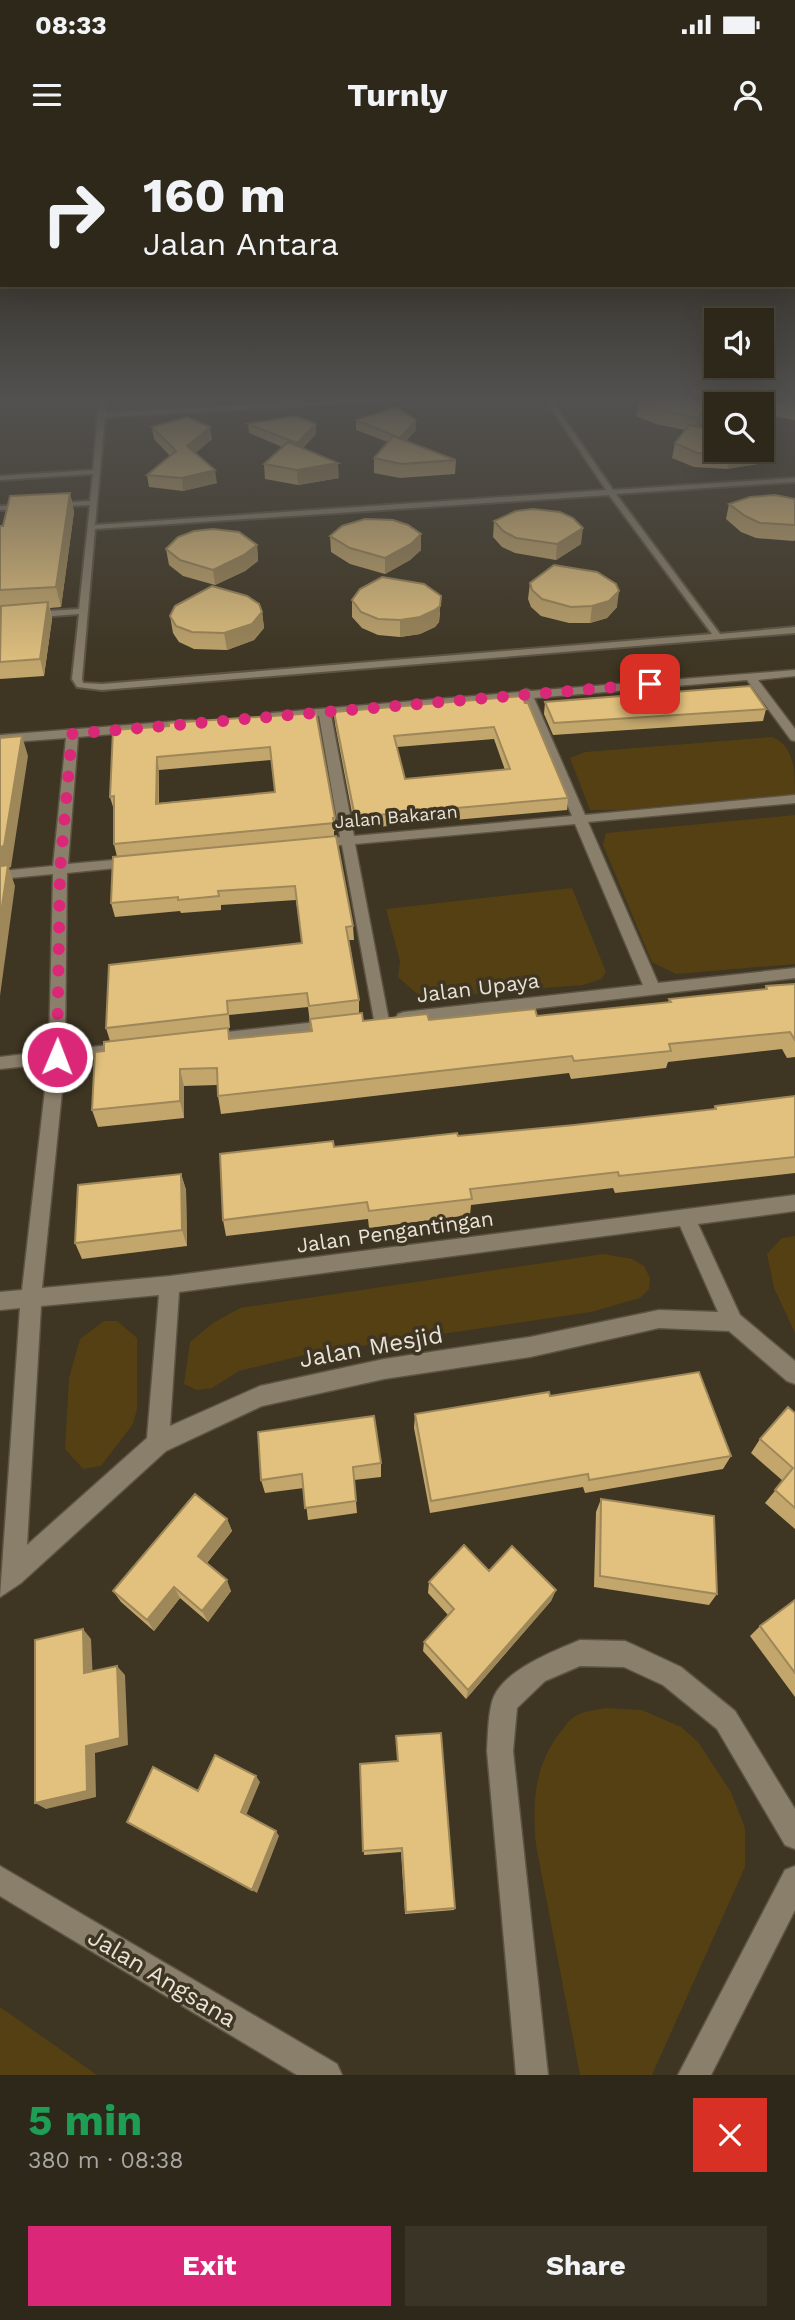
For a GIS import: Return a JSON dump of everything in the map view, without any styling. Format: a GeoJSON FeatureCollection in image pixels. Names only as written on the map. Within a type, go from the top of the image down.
{"type":"FeatureCollection","features":[{"type":"Feature","properties":{"kind":"street"},"geometry":{"type":"LineString","coordinates":[[257,718],[526,693],[795,673]]}},
{"type":"Feature","properties":{"kind":"street"},"geometry":{"type":"LineString","coordinates":[[750,677],[795,737]]}},
{"type":"Feature","properties":{"kind":"street"},"geometry":{"type":"LineString","coordinates":[[526,693],[652,988]]}},
{"type":"Feature","properties":{"kind":"street"},"geometry":{"type":"LineString","coordinates":[[324,712],[348,840],[367,1023]]}},
{"type":"Feature","properties":{"kind":"street"},"geometry":{"type":"LineString","coordinates":[[0,739],[204,722]]}},
{"type":"Feature","properties":{"kind":"street"},"geometry":{"type":"LineString","coordinates":[[7,1580],[31,1297],[57,1057],[60,870],[72,734]]}},
{"type":"Feature","properties":{"kind":"street","name":"Jalan Bakaran"},"geometry":{"type":"LineString","coordinates":[[293,846],[795,799]]}},
{"type":"Feature","properties":{"kind":"street"},"geometry":{"type":"LineString","coordinates":[[0,875],[156,860]]}},
{"type":"Feature","properties":{"kind":"street","name":"Jalan Upaya"},"geometry":{"type":"LineString","coordinates":[[192,1042],[795,973]]}},
{"type":"Feature","properties":{"kind":"street"},"geometry":{"type":"LineString","coordinates":[[0,1063],[138,1048]]}},
{"type":"Feature","properties":{"kind":"street","name":"Jalan Pengantingan"},"geometry":{"type":"LineString","coordinates":[[0,1301],[170,1285],[795,1203]]}},
{"type":"Feature","properties":{"kind":"street"},"geometry":{"type":"LineString","coordinates":[[685,1217],[733,1322],[795,1374]]}},
{"type":"Feature","properties":{"kind":"street"},"geometry":{"type":"LineString","coordinates":[[158,1443],[170,1285]]}},
{"type":"Feature","properties":{"kind":"street","name":"Jalan Mesjid"},"geometry":{"type":"LineString","coordinates":[[7,1580],[158,1443],[260,1396],[383,1369],[530,1347],[659,1320],[733,1322]]}},
{"type":"Feature","properties":{"kind":"street"},"geometry":{"type":"LineString","coordinates":[[531,2075],[500,1751],[505,1702],[536,1672],[580,1654],[625,1654],[672,1676],[726,1720],[795,1835]]}},
{"type":"Feature","properties":{"kind":"street","name":"Jalan Angsana"},"geometry":{"type":"LineString","coordinates":[[0,1880],[326,2075]]}},
{"type":"Feature","properties":{"kind":"street"},"geometry":{"type":"LineString","coordinates":[[694,2075],[795,1880]]}},
{"type":"Feature","properties":{"kind":"lane"},"geometry":{"type":"LineString","coordinates":[[95,489],[77,679],[80,685],[89,687],[795,630]]}},
{"type":"Feature","properties":{"kind":"lane"},"geometry":{"type":"LineString","coordinates":[[609,489],[717,635]]}},
{"type":"Feature","properties":{"kind":"lane"},"geometry":{"type":"LineString","coordinates":[[93,527],[652,489]]}},
{"type":"Feature","properties":{"kind":"lane"},"geometry":{"type":"LineString","coordinates":[[0,508],[94,503]]}},
{"type":"Feature","properties":{"kind":"lane"},"geometry":{"type":"LineString","coordinates":[[0,617],[84,611]]}},
{"type":"Feature","properties":{"kind":"shaded area"},"geometry":{"type":"Polygon","coordinates":[[[772,737],[780,741],[789,753],[794,769],[795,794],[618,810],[590,810],[570,758],[585,752],[772,737]]]}},
{"type":"Feature","properties":{"kind":"shaded area"},"geometry":{"type":"Polygon","coordinates":[[[795,815],[795,964],[676,974],[652,962],[603,845],[606,833],[795,815]]]}},
{"type":"Feature","properties":{"kind":"shaded area"},"geometry":{"type":"Polygon","coordinates":[[[572,888],[606,972],[601,979],[583,985],[422,998],[398,977],[400,961],[386,909],[572,888]]]}},
{"type":"Feature","properties":{"kind":"shaded area"},"geometry":{"type":"Polygon","coordinates":[[[795,1236],[795,1333],[774,1288],[767,1254],[782,1238],[795,1236]]]}},
{"type":"Feature","properties":{"kind":"shaded area"},"geometry":{"type":"Polygon","coordinates":[[[603,1254],[632,1259],[644,1266],[650,1278],[649,1289],[640,1298],[591,1312],[313,1353],[239,1371],[212,1388],[197,1390],[184,1384],[190,1342],[213,1323],[240,1308],[603,1254]]]}},
{"type":"Feature","properties":{"kind":"shaded area"},"geometry":{"type":"Polygon","coordinates":[[[104,1321],[117,1321],[137,1338],[137,1409],[133,1424],[101,1466],[83,1469],[65,1449],[69,1378],[80,1339],[104,1321]]]}},
{"type":"Feature","properties":{"kind":"shaded area"},"geometry":{"type":"Polygon","coordinates":[[[606,1708],[642,1710],[681,1727],[698,1742],[731,1792],[745,1828],[745,1867],[652,2075],[580,2075],[536,1845],[535,1801],[544,1759],[574,1717],[606,1708]]]}},
{"type":"Feature","properties":{"kind":"shaded area"},"geometry":{"type":"Polygon","coordinates":[[[0,2007],[97,2075],[0,2075],[0,2007]]]}},
{"type":"Feature","properties":{"kind":"building"},"geometry":{"type":"Polygon","coordinates":[[[70,493],[56,587],[0,590],[0,526],[3,526],[10,496],[70,493]]]}},
{"type":"Feature","properties":{"kind":"building"},"geometry":{"type":"Polygon","coordinates":[[[775,495],[795,499],[795,525],[760,523],[729,504],[750,497],[775,495]]]}},
{"type":"Feature","properties":{"kind":"building"},"geometry":{"type":"Polygon","coordinates":[[[533,509],[560,512],[573,518],[583,528],[557,544],[516,538],[503,531],[494,521],[516,511],[533,509]]]}},
{"type":"Feature","properties":{"kind":"building"},"geometry":{"type":"Polygon","coordinates":[[[365,519],[393,520],[408,525],[421,534],[411,544],[385,558],[350,548],[330,536],[342,526],[365,519]]]}},
{"type":"Feature","properties":{"kind":"building"},"geometry":{"type":"Polygon","coordinates":[[[213,529],[239,532],[257,545],[244,555],[213,570],[180,560],[166,549],[178,537],[194,531],[213,529]]]}},
{"type":"Feature","properties":{"kind":"building"},"geometry":{"type":"Polygon","coordinates":[[[554,565],[597,572],[616,584],[619,591],[609,601],[592,606],[571,607],[542,599],[532,590],[530,583],[554,565]]]}},
{"type":"Feature","properties":{"kind":"building"},"geometry":{"type":"Polygon","coordinates":[[[382,577],[424,584],[441,596],[440,606],[420,617],[400,620],[378,619],[361,612],[352,600],[360,589],[382,577]]]}},
{"type":"Feature","properties":{"kind":"building"},"geometry":{"type":"Polygon","coordinates":[[[212,586],[247,596],[259,604],[262,612],[252,624],[224,633],[192,632],[176,626],[170,616],[175,606],[212,586]]]}},
{"type":"Feature","properties":{"kind":"building"},"geometry":{"type":"Polygon","coordinates":[[[48,602],[40,659],[0,662],[1,606],[48,602]]]}},
{"type":"Feature","properties":{"kind":"building"},"geometry":{"type":"Polygon","coordinates":[[[750,686],[766,709],[554,723],[545,702],[750,686]]]}},
{"type":"Feature","properties":{"kind":"building"},"geometry":{"type":"Polygon","coordinates":[[[522,696],[525,703],[528,703],[568,798],[355,817],[334,712],[522,696]],[[494,727],[394,736],[405,779],[510,769],[494,727]]]}},
{"type":"Feature","properties":{"kind":"building"},"geometry":{"type":"Polygon","coordinates":[[[316,713],[334,823],[114,844],[114,796],[110,797],[113,730],[169,726],[169,723],[316,713]],[[270,747],[157,757],[156,804],[275,792],[270,747]]]}},
{"type":"Feature","properties":{"kind":"building"},"geometry":{"type":"Polygon","coordinates":[[[22,736],[4,846],[0,847],[0,738],[22,736]]]}},
{"type":"Feature","properties":{"kind":"building"},"geometry":{"type":"Polygon","coordinates":[[[336,836],[353,926],[346,927],[359,1000],[309,1006],[307,993],[227,1001],[228,1014],[106,1028],[109,965],[302,943],[295,886],[218,891],[219,896],[178,900],[178,897],[111,903],[113,857],[336,836]]]}},
{"type":"Feature","properties":{"kind":"building"},"geometry":{"type":"Polygon","coordinates":[[[0,860],[1,866],[8,865],[0,920],[0,860]]]}},
{"type":"Feature","properties":{"kind":"building"},"geometry":{"type":"Polygon","coordinates":[[[795,984],[795,1040],[790,1032],[669,1044],[671,1051],[574,1061],[572,1056],[218,1096],[217,1068],[180,1069],[180,1101],[92,1110],[95,1052],[104,1051],[104,1042],[228,1028],[229,1039],[312,1031],[310,1019],[362,1013],[363,1021],[427,1014],[429,1020],[535,1009],[537,1016],[671,1002],[669,999],[795,984]]]}},
{"type":"Feature","properties":{"kind":"building"},"geometry":{"type":"Polygon","coordinates":[[[795,1096],[795,1157],[619,1176],[618,1172],[470,1189],[472,1199],[369,1211],[367,1202],[223,1220],[220,1154],[333,1141],[334,1147],[457,1133],[458,1136],[574,1125],[716,1109],[715,1106],[795,1096]]]}},
{"type":"Feature","properties":{"kind":"building"},"geometry":{"type":"Polygon","coordinates":[[[181,1174],[182,1230],[75,1243],[78,1185],[181,1174]]]}},
{"type":"Feature","properties":{"kind":"building"},"geometry":{"type":"Polygon","coordinates":[[[699,1372],[731,1456],[589,1480],[588,1474],[431,1501],[415,1414],[549,1392],[550,1396],[699,1372]]]}},
{"type":"Feature","properties":{"kind":"building"},"geometry":{"type":"Polygon","coordinates":[[[788,1407],[795,1413],[795,1508],[775,1490],[793,1468],[760,1439],[788,1407]]]}},
{"type":"Feature","properties":{"kind":"building"},"geometry":{"type":"Polygon","coordinates":[[[374,1416],[381,1463],[353,1467],[356,1501],[305,1508],[302,1474],[261,1480],[258,1432],[374,1416]]]}},
{"type":"Feature","properties":{"kind":"building"},"geometry":{"type":"Polygon","coordinates":[[[195,1494],[227,1519],[198,1556],[227,1580],[202,1611],[174,1587],[147,1620],[113,1591],[195,1494]]]}},
{"type":"Feature","properties":{"kind":"building"},"geometry":{"type":"Polygon","coordinates":[[[601,1499],[714,1516],[717,1594],[600,1576],[601,1499]]]}},
{"type":"Feature","properties":{"kind":"building"},"geometry":{"type":"Polygon","coordinates":[[[464,1545],[489,1571],[512,1546],[556,1590],[468,1690],[424,1642],[454,1609],[429,1582],[464,1545]]]}},
{"type":"Feature","properties":{"kind":"building"},"geometry":{"type":"Polygon","coordinates":[[[795,1600],[795,1673],[760,1626],[795,1600]]]}},
{"type":"Feature","properties":{"kind":"building"},"geometry":{"type":"Polygon","coordinates":[[[83,1629],[84,1673],[117,1666],[120,1738],[86,1746],[87,1791],[35,1803],[35,1640],[83,1629]]]}},
{"type":"Feature","properties":{"kind":"building"},"geometry":{"type":"Polygon","coordinates":[[[441,1733],[455,1908],[406,1912],[402,1848],[363,1851],[360,1764],[398,1761],[396,1736],[441,1733]]]}},
{"type":"Feature","properties":{"kind":"building"},"geometry":{"type":"Polygon","coordinates":[[[215,1755],[256,1776],[241,1812],[276,1831],[252,1890],[127,1822],[153,1767],[198,1791],[215,1755]]]}},
{"type":"Feature","properties":{"kind":"route"},"geometry":{"type":"LineString","coordinates":[[57,1057],[60,870],[72,734],[650,684]]}}]}
